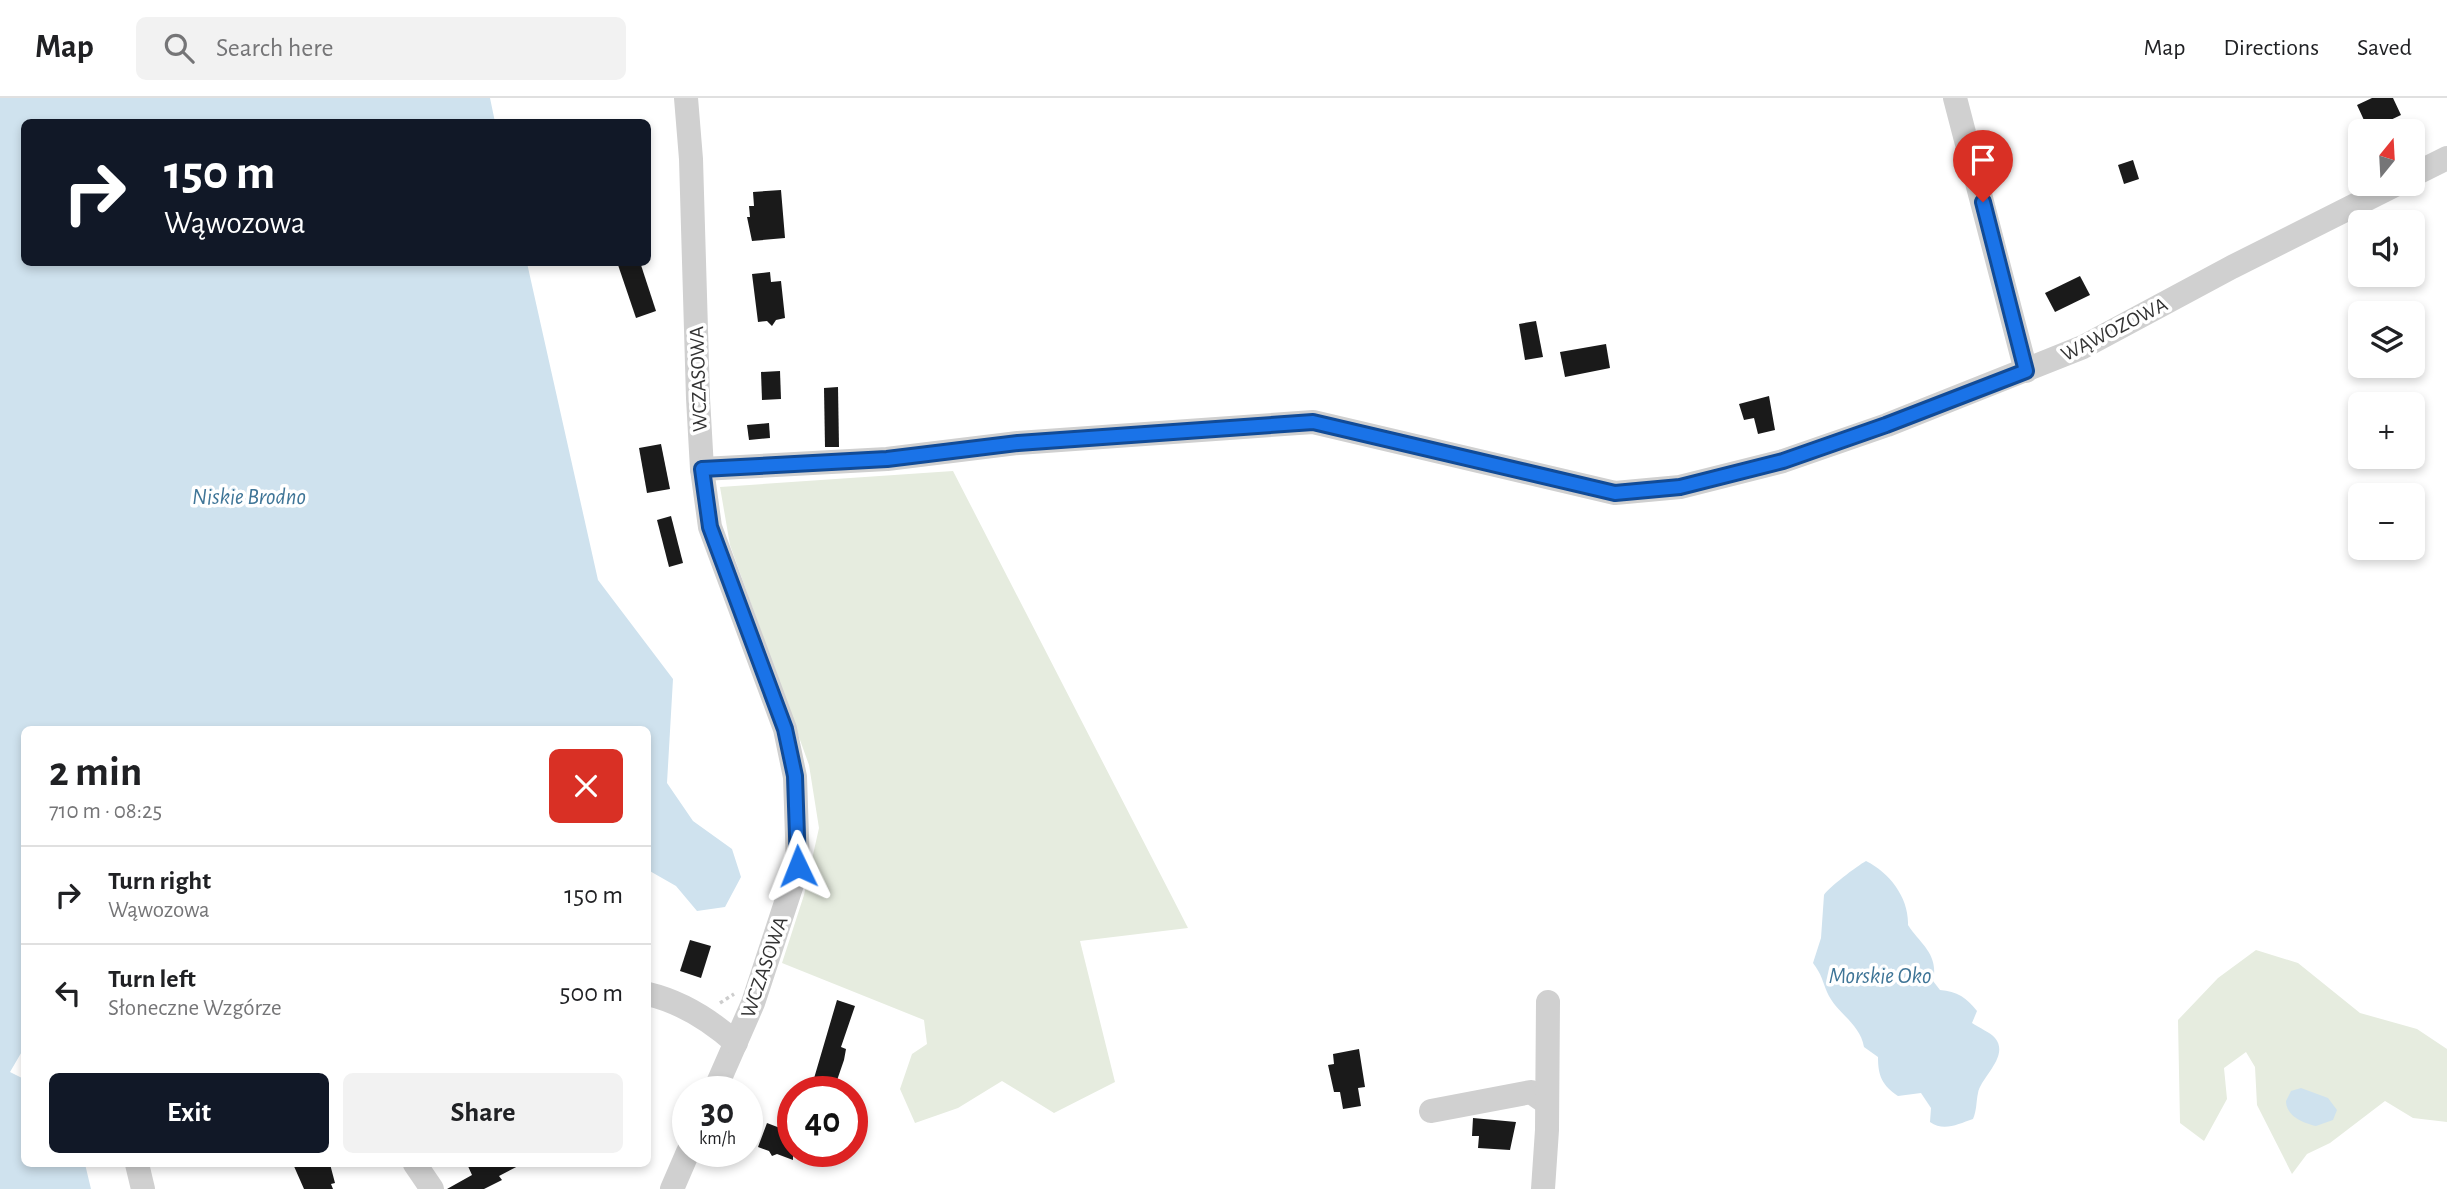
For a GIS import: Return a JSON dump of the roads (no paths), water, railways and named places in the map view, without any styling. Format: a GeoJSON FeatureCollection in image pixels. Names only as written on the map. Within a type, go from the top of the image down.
{"type":"FeatureCollection","features":[{"type":"Feature","properties":{"kind":"street","name":"WCZASOWA"},"geometry":{"type":"LineString","coordinates":[[686,98],[691,159],[702,469],[710,527],[785,729],[795,776],[798,866],[753,1003],[722,1076]]}},
{"type":"Feature","properties":{"kind":"street"},"geometry":{"type":"LineString","coordinates":[[1955,98],[2026,371]]}},
{"type":"Feature","properties":{"kind":"street"},"geometry":{"type":"LineString","coordinates":[[2426,168],[2447,158]]}},
{"type":"Feature","properties":{"kind":"street","name":"WĄWOZOWA"},"geometry":{"type":"LineString","coordinates":[[702,469],[887,459],[1018,443],[1313,422],[1615,493],[1680,487],[1783,461],[2026,371],[2083,347],[2232,267],[2373,196]]}},
{"type":"Feature","properties":{"kind":"street"},"geometry":{"type":"LineString","coordinates":[[651,995],[666,999],[713,1022],[736,1042]]}},
{"type":"Feature","properties":{"kind":"street"},"geometry":{"type":"LineString","coordinates":[[1543,1189],[1548,1002]]}},
{"type":"Feature","properties":{"kind":"street"},"geometry":{"type":"LineString","coordinates":[[1431,1111],[1531,1093],[1547,1103]]}},
{"type":"Feature","properties":{"kind":"street"},"geometry":{"type":"LineString","coordinates":[[138,1167],[143,1189]]}},
{"type":"Feature","properties":{"kind":"street"},"geometry":{"type":"LineString","coordinates":[[417,1167],[432,1189]]}},
{"type":"Feature","properties":{"kind":"street"},"geometry":{"type":"LineString","coordinates":[[672,1189],[682,1167]]}},
{"type":"Feature","properties":{"kind":"water","name":"Niskie Brodno"},"geometry":{"type":"Polygon","coordinates":[[[0,98],[490,98],[494,119],[21,119],[21,266],[528,266],[598,580],[673,679],[667,783],[693,821],[732,849],[741,877],[725,907],[697,911],[676,886],[651,872],[651,726],[21,726],[21,1053],[10,1072],[21,1078],[21,1167],[86,1167],[91,1189],[0,1189],[0,98]]]}},
{"type":"Feature","properties":{"kind":"water","name":"Morskie Oko"},"geometry":{"type":"Polygon","coordinates":[[[1866,861],[1883,872],[1896,887],[1905,905],[1908,925],[1931,957],[1933,981],[1940,990],[1957,994],[1969,1002],[1977,1011],[1972,1023],[1993,1036],[1999,1045],[1997,1059],[1980,1087],[1973,1119],[1951,1126],[1935,1125],[1930,1122],[1931,1108],[1921,1093],[1898,1096],[1888,1088],[1880,1075],[1878,1057],[1864,1047],[1858,1031],[1831,999],[1813,963],[1821,938],[1824,895],[1866,861]]]}},
{"type":"Feature","properties":{"kind":"water"},"geometry":{"type":"Polygon","coordinates":[[[2301,1088],[2328,1098],[2337,1110],[2333,1120],[2316,1126],[2292,1115],[2286,1101],[2291,1091],[2301,1088]]]}}]}
